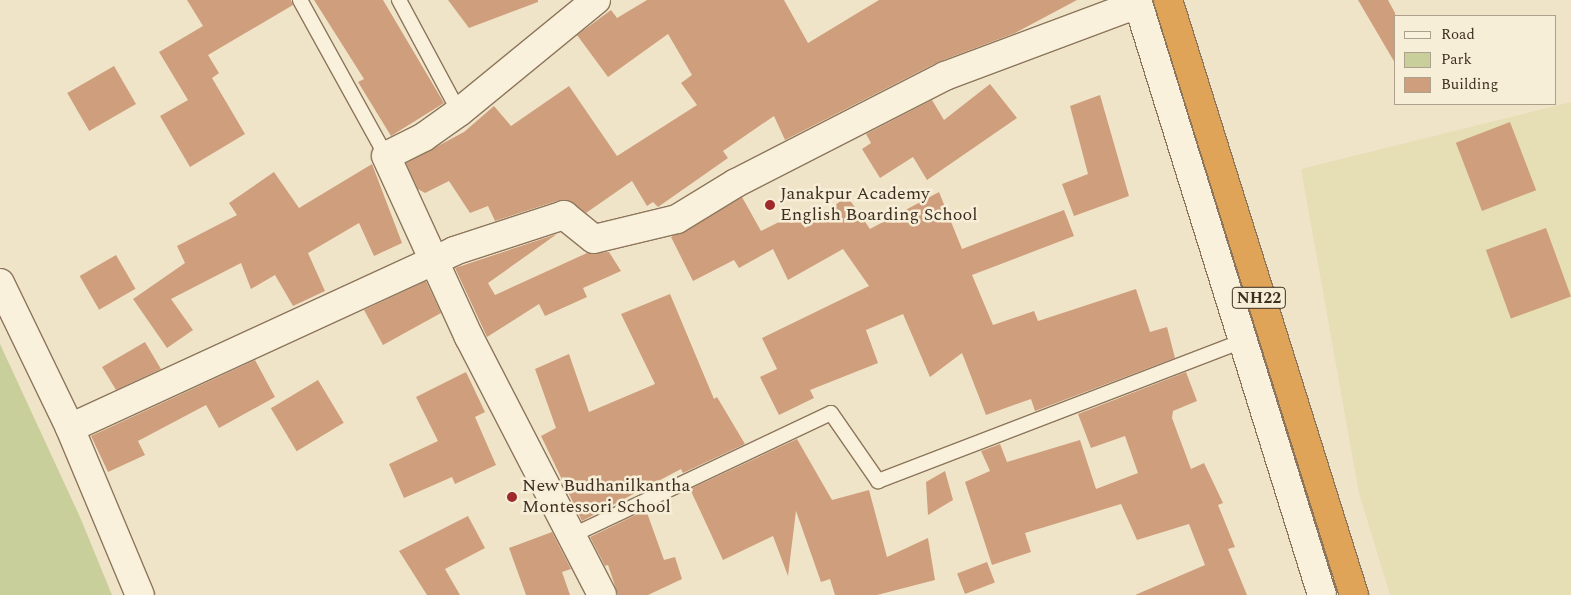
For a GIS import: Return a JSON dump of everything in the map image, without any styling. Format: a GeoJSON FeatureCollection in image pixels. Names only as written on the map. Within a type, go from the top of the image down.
{"type":"FeatureCollection","features":[{"type":"Feature","properties":{"kind":"highway","name":"NH22"},"geometry":{"type":"LineString","coordinates":[[1168,0],[1354,595]]}},
{"type":"Feature","properties":{"kind":"street"},"geometry":{"type":"LineString","coordinates":[[596,0],[459,112],[424,137],[386,156],[432,260],[602,595]]}},
{"type":"Feature","properties":{"kind":"street"},"geometry":{"type":"LineString","coordinates":[[70,428],[432,260],[564,215],[594,239],[677,219],[736,183],[945,76],[1137,2]]}},
{"type":"Feature","properties":{"kind":"street","name":"NH22"},"geometry":{"type":"LineString","coordinates":[[1137,2],[1241,342],[1322,595]]}},
{"type":"Feature","properties":{"kind":"street"},"geometry":{"type":"LineString","coordinates":[[0,283],[70,428],[140,595]]}},
{"type":"Feature","properties":{"kind":"lane"},"geometry":{"type":"LineString","coordinates":[[300,0],[386,156]]}},
{"type":"Feature","properties":{"kind":"lane"},"geometry":{"type":"LineString","coordinates":[[399,0],[459,112]]}},
{"type":"Feature","properties":{"kind":"lane"},"geometry":{"type":"LineString","coordinates":[[573,535],[831,413],[878,481],[1241,342]]}},
{"type":"Feature","properties":{"kind":"shaded area"},"geometry":{"type":"Polygon","coordinates":[[[1571,102],[1571,595],[1390,595],[1359,493],[1301,169],[1571,102]]]}},
{"type":"Feature","properties":{"kind":"green space"},"geometry":{"type":"Polygon","coordinates":[[[0,344],[80,517],[112,595],[0,595],[0,344]]]}},
{"type":"Feature","properties":{"kind":"building"},"geometry":{"type":"Polygon","coordinates":[[[187,0],[291,0],[293,5],[208,55],[219,73],[212,78],[245,134],[190,167],[160,116],[188,100],[159,52],[203,26],[187,0]]]}},
{"type":"Feature","properties":{"kind":"building"},"geometry":{"type":"Polygon","coordinates":[[[314,0],[383,0],[444,103],[391,136],[358,82],[364,79],[314,0]]]}},
{"type":"Feature","properties":{"kind":"building"},"geometry":{"type":"Polygon","coordinates":[[[448,0],[538,0],[538,2],[469,28],[448,0]]]}},
{"type":"Feature","properties":{"kind":"building"},"geometry":{"type":"Polygon","coordinates":[[[647,0],[784,0],[808,43],[879,0],[1077,0],[1015,33],[938,62],[785,140],[774,116],[723,151],[728,158],[658,207],[653,202],[647,206],[632,181],[586,213],[573,203],[560,200],[495,221],[488,206],[470,213],[449,181],[425,193],[418,189],[406,163],[464,132],[494,106],[511,126],[569,86],[617,156],[697,105],[681,83],[692,75],[668,34],[608,77],[577,35],[611,10],[617,18],[647,0]]]}},
{"type":"Feature","properties":{"kind":"building"},"geometry":{"type":"Polygon","coordinates":[[[1358,0],[1388,0],[1395,13],[1394,61],[1358,0]]]}},
{"type":"Feature","properties":{"kind":"building"},"geometry":{"type":"Polygon","coordinates":[[[114,66],[136,104],[89,131],[67,93],[114,66]]]}},
{"type":"Feature","properties":{"kind":"building"},"geometry":{"type":"Polygon","coordinates":[[[990,84],[1017,118],[927,180],[913,157],[880,178],[862,149],[871,143],[866,134],[932,100],[944,120],[990,84]]]}},
{"type":"Feature","properties":{"kind":"building"},"geometry":{"type":"Polygon","coordinates":[[[1100,95],[1129,196],[1074,216],[1062,184],[1088,174],[1070,106],[1100,95]]]}},
{"type":"Feature","properties":{"kind":"building"},"geometry":{"type":"Polygon","coordinates":[[[1510,122],[1536,190],[1482,211],[1456,143],[1510,122]]]}},
{"type":"Feature","properties":{"kind":"building"},"geometry":{"type":"Polygon","coordinates":[[[372,164],[402,243],[374,256],[359,223],[308,253],[325,291],[293,306],[275,275],[251,289],[241,263],[171,299],[193,330],[167,348],[133,299],[185,263],[177,246],[237,215],[229,203],[274,172],[299,208],[372,164]]]}},
{"type":"Feature","properties":{"kind":"building"},"geometry":{"type":"Polygon","coordinates":[[[939,192],[962,249],[1064,210],[1074,236],[972,275],[993,325],[1034,311],[1038,321],[1136,289],[1150,332],[1167,327],[1175,358],[1035,411],[1031,399],[986,415],[962,353],[930,377],[903,314],[866,330],[878,363],[810,390],[814,398],[779,415],[760,377],[777,369],[762,338],[869,286],[843,249],[788,280],[773,249],[739,268],[734,260],[693,281],[671,237],[742,197],[761,231],[797,213],[805,228],[847,196],[870,229],[939,192]]]}},
{"type":"Feature","properties":{"kind":"building"},"geometry":{"type":"Polygon","coordinates":[[[1546,228],[1571,297],[1511,318],[1486,250],[1546,228]]]}},
{"type":"Feature","properties":{"kind":"building"},"geometry":{"type":"Polygon","coordinates":[[[557,234],[488,283],[495,295],[587,253],[609,252],[621,271],[583,288],[587,297],[545,316],[539,304],[487,337],[455,268],[557,234]]]}},
{"type":"Feature","properties":{"kind":"building"},"geometry":{"type":"Polygon","coordinates":[[[116,255],[136,289],[99,310],[80,276],[116,255]]]}},
{"type":"Feature","properties":{"kind":"building"},"geometry":{"type":"Polygon","coordinates":[[[426,281],[441,313],[383,345],[364,310],[426,281]]]}},
{"type":"Feature","properties":{"kind":"building"},"geometry":{"type":"Polygon","coordinates":[[[670,294],[714,399],[717,397],[745,444],[683,473],[681,469],[582,521],[541,436],[556,428],[535,369],[569,354],[589,412],[655,384],[621,314],[670,294]]]}},
{"type":"Feature","properties":{"kind":"building"},"geometry":{"type":"Polygon","coordinates":[[[145,342],[161,369],[116,390],[102,367],[145,342]]]}},
{"type":"Feature","properties":{"kind":"building"},"geometry":{"type":"Polygon","coordinates":[[[255,360],[275,397],[219,428],[206,405],[138,441],[145,455],[108,472],[91,436],[255,360]]]}},
{"type":"Feature","properties":{"kind":"building"},"geometry":{"type":"Polygon","coordinates":[[[466,372],[485,412],[475,417],[496,465],[455,484],[452,477],[404,498],[389,464],[438,441],[416,397],[466,372]]]}},
{"type":"Feature","properties":{"kind":"building"},"geometry":{"type":"Polygon","coordinates":[[[1186,372],[1197,401],[1173,411],[1172,418],[1191,469],[1204,463],[1223,503],[1218,505],[1235,547],[1228,549],[1247,595],[1135,595],[1205,565],[1189,524],[1137,540],[1121,504],[1025,533],[1031,552],[992,565],[965,482],[990,471],[981,451],[1000,444],[1007,462],[1080,440],[1096,489],[1138,473],[1125,436],[1091,448],[1078,414],[1186,372]]]}},
{"type":"Feature","properties":{"kind":"building"},"geometry":{"type":"Polygon","coordinates":[[[318,380],[344,423],[297,451],[271,408],[318,380]]]}},
{"type":"Feature","properties":{"kind":"building"},"geometry":{"type":"Polygon","coordinates":[[[797,439],[832,500],[869,490],[887,557],[928,538],[935,580],[877,595],[835,595],[830,579],[821,582],[796,511],[788,576],[773,536],[723,560],[690,489],[797,439]]]}},
{"type":"Feature","properties":{"kind":"building"},"geometry":{"type":"Polygon","coordinates":[[[945,471],[953,500],[928,515],[926,482],[945,471]]]}},
{"type":"Feature","properties":{"kind":"building"},"geometry":{"type":"Polygon","coordinates":[[[646,510],[664,560],[675,557],[682,579],[648,595],[618,595],[608,565],[605,566],[590,537],[646,510]]]}},
{"type":"Feature","properties":{"kind":"building"},"geometry":{"type":"Polygon","coordinates":[[[468,516],[485,548],[445,569],[460,595],[427,595],[399,551],[468,516]]]}},
{"type":"Feature","properties":{"kind":"building"},"geometry":{"type":"Polygon","coordinates":[[[552,532],[571,569],[562,572],[570,595],[526,595],[509,548],[552,532]]]}},
{"type":"Feature","properties":{"kind":"building"},"geometry":{"type":"Polygon","coordinates":[[[987,562],[995,583],[965,594],[957,573],[987,562]]]}},
{"type":"Feature","properties":{"kind":"place","name":"Janakpur Academy English Boarding School"},"geometry":{"type":"Point","coordinates":[770,205]}},
{"type":"Feature","properties":{"kind":"place","name":"New Budhanilkantha Montessori School"},"geometry":{"type":"Point","coordinates":[512,497]}}]}
